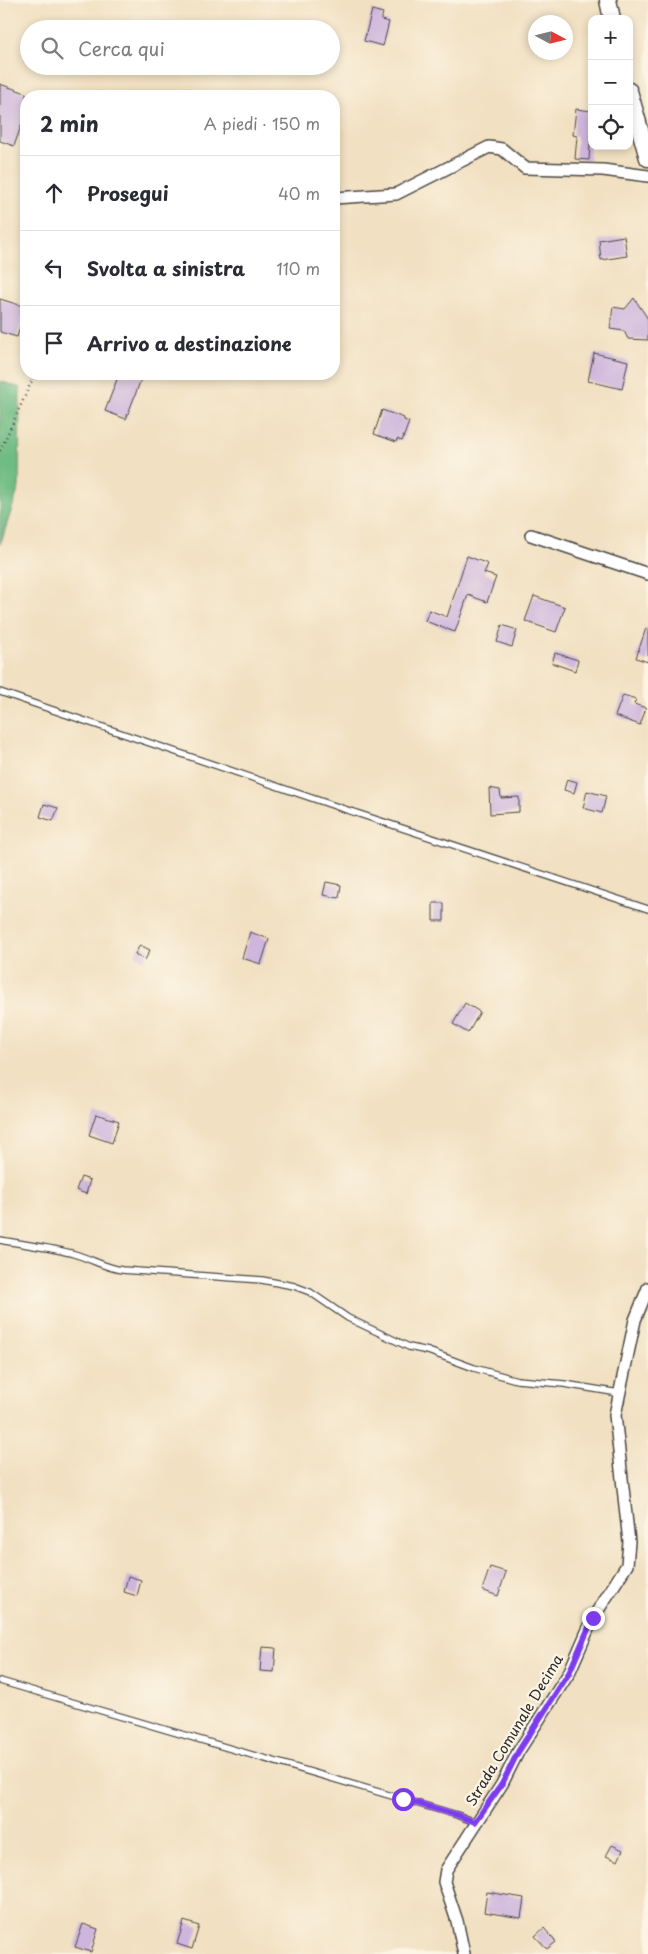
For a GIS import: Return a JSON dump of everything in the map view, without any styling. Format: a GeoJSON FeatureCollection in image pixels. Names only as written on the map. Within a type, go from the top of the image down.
{"type":"FeatureCollection","features":[{"type":"Feature","properties":{"kind":"street"},"geometry":{"type":"LineString","coordinates":[[608,0],[611,15]]}},
{"type":"Feature","properties":{"kind":"street"},"geometry":{"type":"LineString","coordinates":[[633,104],[648,158]]}},
{"type":"Feature","properties":{"kind":"street"},"geometry":{"type":"LineString","coordinates":[[340,198],[396,194],[489,147],[502,149],[525,168],[603,170],[648,176]]}},
{"type":"Feature","properties":{"kind":"street"},"geometry":{"type":"LineString","coordinates":[[531,535],[648,574]]}},
{"type":"Feature","properties":{"kind":"street","name":"Strada Comunale Decima"},"geometry":{"type":"LineString","coordinates":[[464,1954],[457,1921],[444,1882],[446,1870],[475,1822],[502,1784],[518,1752],[569,1673],[593,1618],[627,1565],[629,1542],[615,1415],[635,1320],[648,1288]]}},
{"type":"Feature","properties":{"kind":"lane"},"geometry":{"type":"LineString","coordinates":[[0,692],[340,808],[648,909]]}},
{"type":"Feature","properties":{"kind":"lane"},"geometry":{"type":"LineString","coordinates":[[0,1240],[54,1249],[76,1255],[103,1267],[122,1270],[262,1280],[294,1286],[310,1292],[348,1318],[409,1347],[428,1351],[474,1368],[517,1380],[556,1383],[619,1393]]}},
{"type":"Feature","properties":{"kind":"lane"},"geometry":{"type":"LineString","coordinates":[[0,1681],[448,1812],[475,1822]]}},
{"type":"Feature","properties":{"kind":"path"},"geometry":{"type":"LineString","coordinates":[[0,451],[32,380]]}},
{"type":"Feature","properties":{"kind":"green space"},"geometry":{"type":"Polygon","coordinates":[[[0,381],[20,388],[19,487],[0,545],[0,381]]]}},
{"type":"Feature","properties":{"kind":"building"},"geometry":{"type":"Polygon","coordinates":[[[372,10],[383,13],[381,20],[389,22],[383,46],[364,41],[372,10]]]}},
{"type":"Feature","properties":{"kind":"building"},"geometry":{"type":"Polygon","coordinates":[[[0,84],[20,91],[20,129],[14,146],[0,141],[0,84]]]}},
{"type":"Feature","properties":{"kind":"building"},"geometry":{"type":"Polygon","coordinates":[[[576,109],[588,110],[589,160],[575,159],[577,136],[573,135],[576,109]]]}},
{"type":"Feature","properties":{"kind":"building"},"geometry":{"type":"Polygon","coordinates":[[[624,236],[627,256],[601,260],[599,240],[624,236]]]}},
{"type":"Feature","properties":{"kind":"building"},"geometry":{"type":"Polygon","coordinates":[[[634,298],[648,319],[648,340],[628,339],[624,331],[610,329],[613,307],[625,309],[634,298]]]}},
{"type":"Feature","properties":{"kind":"building"},"geometry":{"type":"Polygon","coordinates":[[[0,299],[20,305],[20,327],[17,337],[0,332],[0,299]]]}},
{"type":"Feature","properties":{"kind":"building"},"geometry":{"type":"Polygon","coordinates":[[[594,353],[628,361],[622,389],[588,381],[594,353]]]}},
{"type":"Feature","properties":{"kind":"building"},"geometry":{"type":"Polygon","coordinates":[[[117,380],[141,380],[126,419],[105,411],[117,380]]]}},
{"type":"Feature","properties":{"kind":"building"},"geometry":{"type":"Polygon","coordinates":[[[382,410],[404,418],[404,420],[409,422],[402,441],[397,439],[396,442],[374,434],[382,410]]]}},
{"type":"Feature","properties":{"kind":"building"},"geometry":{"type":"Polygon","coordinates":[[[467,556],[488,564],[484,573],[496,577],[487,602],[468,595],[455,632],[425,621],[429,610],[447,617],[467,556]]]}},
{"type":"Feature","properties":{"kind":"building"},"geometry":{"type":"Polygon","coordinates":[[[534,596],[565,607],[556,632],[525,621],[534,596]]]}},
{"type":"Feature","properties":{"kind":"building"},"geometry":{"type":"Polygon","coordinates":[[[502,625],[517,630],[512,647],[497,642],[502,625]]]}},
{"type":"Feature","properties":{"kind":"building"},"geometry":{"type":"Polygon","coordinates":[[[646,628],[648,629],[648,662],[636,658],[646,628]]]}},
{"type":"Feature","properties":{"kind":"building"},"geometry":{"type":"Polygon","coordinates":[[[555,653],[578,660],[575,671],[552,663],[555,653]]]}},
{"type":"Feature","properties":{"kind":"building"},"geometry":{"type":"Polygon","coordinates":[[[623,695],[636,699],[634,704],[646,708],[640,725],[615,716],[623,695]]]}},
{"type":"Feature","properties":{"kind":"building"},"geometry":{"type":"Polygon","coordinates":[[[567,779],[577,782],[574,793],[564,790],[567,779]]]}},
{"type":"Feature","properties":{"kind":"building"},"geometry":{"type":"Polygon","coordinates":[[[489,788],[500,790],[501,798],[519,797],[519,812],[490,814],[489,788]]]}},
{"type":"Feature","properties":{"kind":"building"},"geometry":{"type":"Polygon","coordinates":[[[587,791],[606,796],[602,813],[583,808],[587,791]]]}},
{"type":"Feature","properties":{"kind":"building"},"geometry":{"type":"Polygon","coordinates":[[[44,804],[58,808],[53,821],[40,817],[44,804]]]}},
{"type":"Feature","properties":{"kind":"building"},"geometry":{"type":"Polygon","coordinates":[[[326,882],[341,885],[339,898],[323,895],[326,882]]]}},
{"type":"Feature","properties":{"kind":"building"},"geometry":{"type":"Polygon","coordinates":[[[433,903],[444,903],[444,921],[433,921],[433,903]]]}},
{"type":"Feature","properties":{"kind":"building"},"geometry":{"type":"Polygon","coordinates":[[[250,932],[269,939],[261,964],[242,958],[250,932]]]}},
{"type":"Feature","properties":{"kind":"building"},"geometry":{"type":"Polygon","coordinates":[[[140,945],[150,950],[145,960],[135,954],[140,945]]]}},
{"type":"Feature","properties":{"kind":"building"},"geometry":{"type":"Polygon","coordinates":[[[465,1003],[480,1012],[468,1033],[453,1024],[465,1003]]]}},
{"type":"Feature","properties":{"kind":"building"},"geometry":{"type":"Polygon","coordinates":[[[96,1114],[119,1121],[112,1143],[89,1135],[96,1114]]]}},
{"type":"Feature","properties":{"kind":"building"},"geometry":{"type":"Polygon","coordinates":[[[81,1177],[90,1180],[86,1194],[76,1190],[81,1177]]]}},
{"type":"Feature","properties":{"kind":"building"},"geometry":{"type":"Polygon","coordinates":[[[490,1567],[506,1572],[498,1596],[482,1590],[490,1567]]]}},
{"type":"Feature","properties":{"kind":"building"},"geometry":{"type":"Polygon","coordinates":[[[128,1576],[141,1580],[137,1596],[124,1592],[128,1576]]]}},
{"type":"Feature","properties":{"kind":"building"},"geometry":{"type":"Polygon","coordinates":[[[262,1647],[276,1648],[274,1672],[260,1671],[262,1647]]]}},
{"type":"Feature","properties":{"kind":"building"},"geometry":{"type":"Polygon","coordinates":[[[612,1845],[623,1850],[618,1861],[606,1856],[612,1845]]]}},
{"type":"Feature","properties":{"kind":"building"},"geometry":{"type":"Polygon","coordinates":[[[487,1892],[524,1898],[521,1918],[484,1912],[487,1892]]]}},
{"type":"Feature","properties":{"kind":"building"},"geometry":{"type":"Polygon","coordinates":[[[184,1921],[199,1926],[192,1949],[177,1944],[184,1921]]]}},
{"type":"Feature","properties":{"kind":"building"},"geometry":{"type":"Polygon","coordinates":[[[83,1924],[98,1929],[91,1952],[75,1947],[83,1924]]]}},
{"type":"Feature","properties":{"kind":"building"},"geometry":{"type":"Polygon","coordinates":[[[544,1928],[556,1942],[547,1949],[535,1936],[544,1928]]]}},
{"type":"Feature","properties":{"kind":"route"},"geometry":{"type":"LineString","coordinates":[[403,1799],[475,1822],[502,1784],[518,1752],[569,1673],[593,1618]]}}]}
